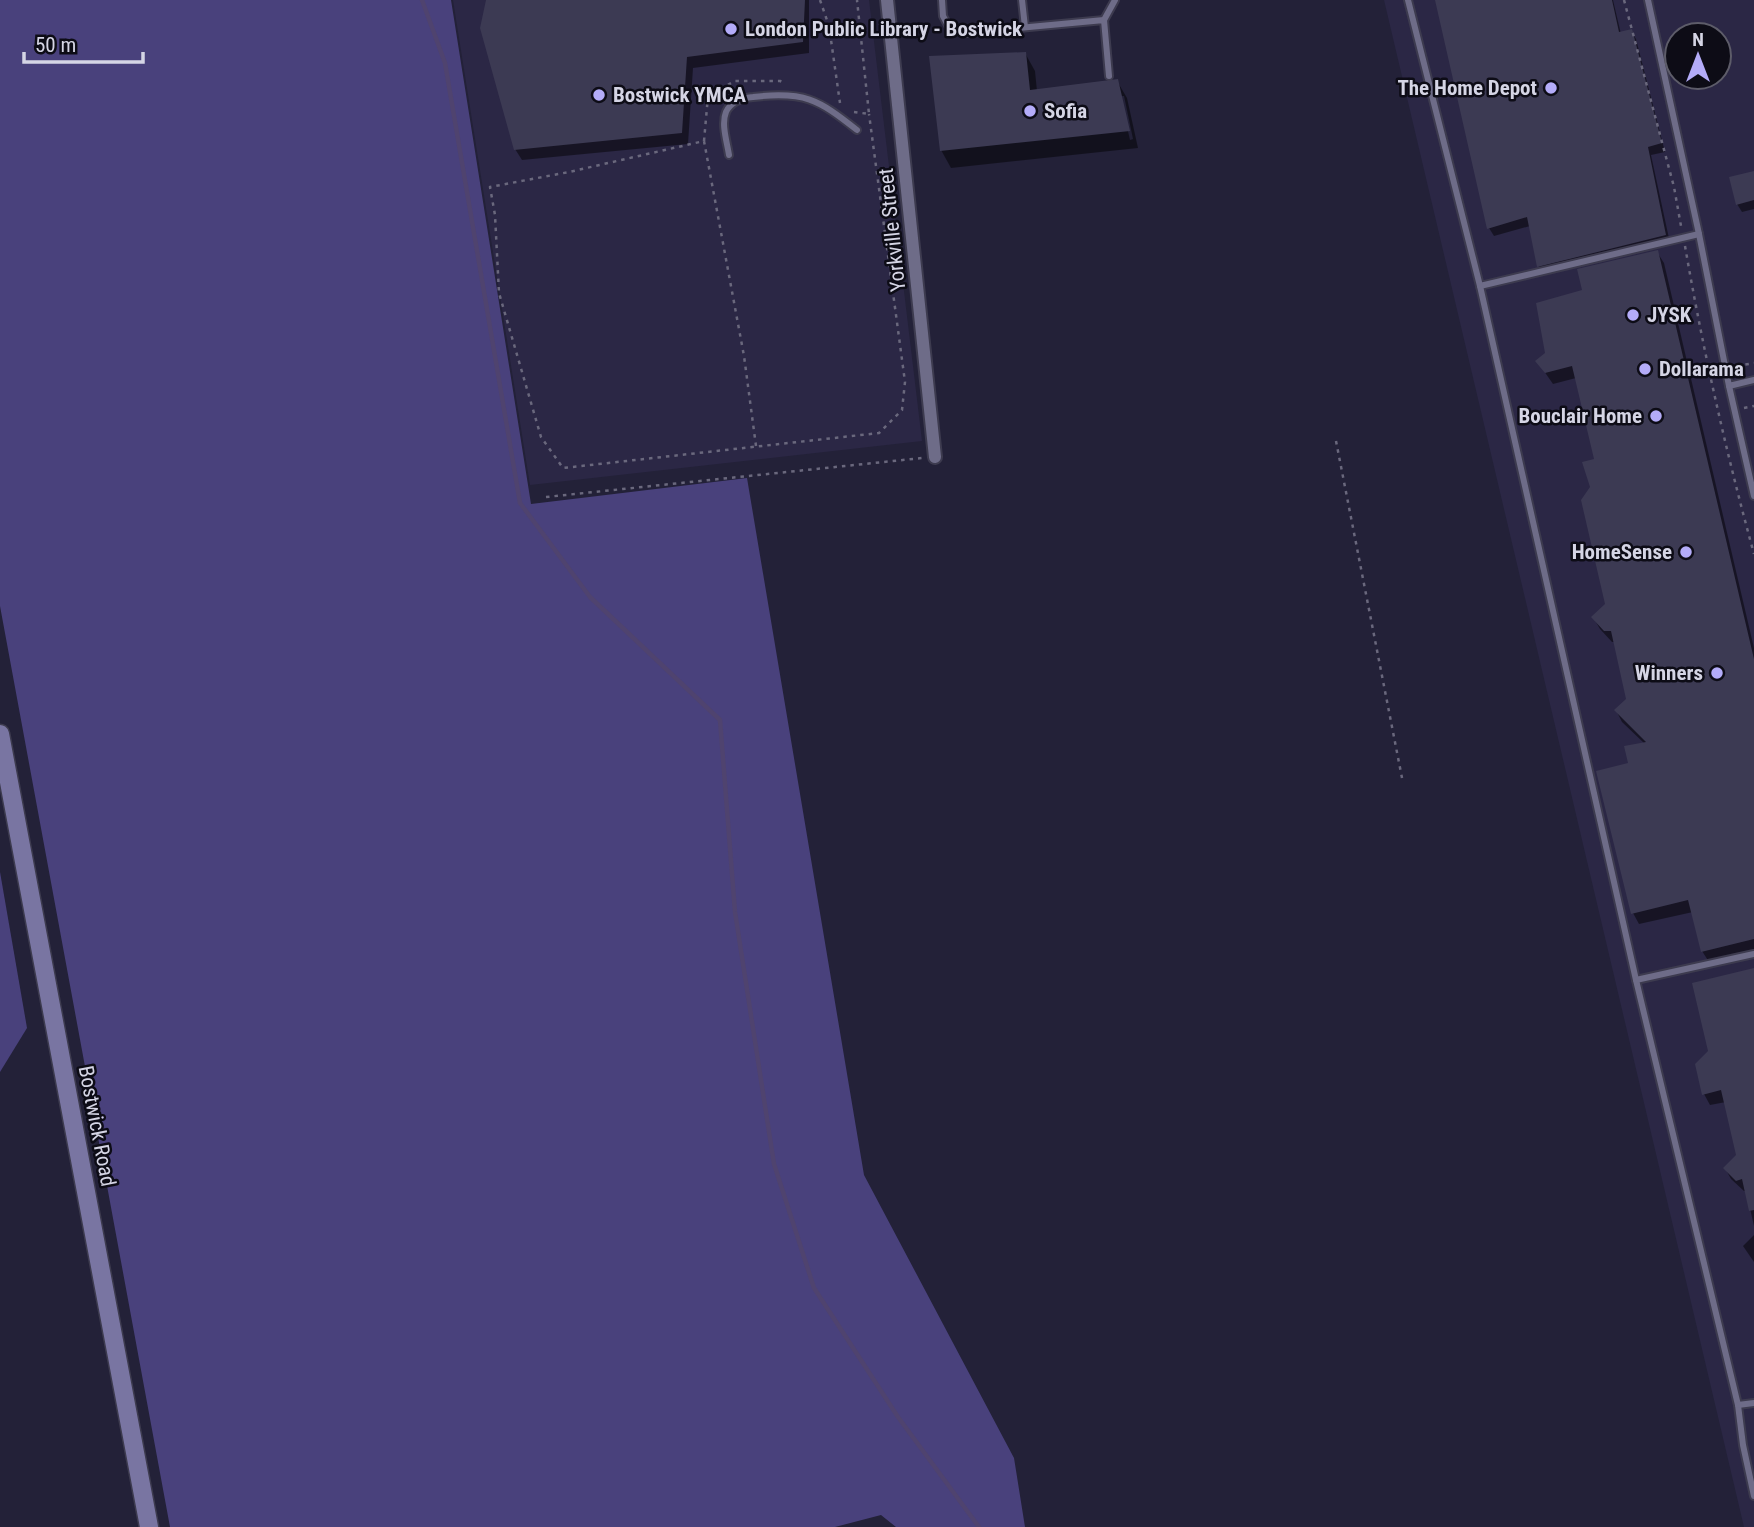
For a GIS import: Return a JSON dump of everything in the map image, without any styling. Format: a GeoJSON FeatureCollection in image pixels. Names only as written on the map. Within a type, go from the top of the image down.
{"type":"FeatureCollection","features":[{"type":"Feature","properties":{"kind":"main road","name":"Bostwick Road"},"geometry":{"type":"LineString","coordinates":[[0,734],[149,1527]]}},
{"type":"Feature","properties":{"kind":"street","name":"Yorkville Street"},"geometry":{"type":"LineString","coordinates":[[887,0],[935,457]]}},
{"type":"Feature","properties":{"kind":"lane"},"geometry":{"type":"LineString","coordinates":[[942,0],[943,16],[950,29],[967,33],[1104,20]]}},
{"type":"Feature","properties":{"kind":"lane"},"geometry":{"type":"LineString","coordinates":[[1022,0],[1025,27]]}},
{"type":"Feature","properties":{"kind":"lane"},"geometry":{"type":"LineString","coordinates":[[1109,76],[1104,20],[1115,0]]}},
{"type":"Feature","properties":{"kind":"lane"},"geometry":{"type":"LineString","coordinates":[[1408,0],[1480,286],[1636,980],[1738,1405],[1742,1445],[1754,1496]]}},
{"type":"Feature","properties":{"kind":"lane"},"geometry":{"type":"LineString","coordinates":[[1648,0],[1754,496]]}},
{"type":"Feature","properties":{"kind":"lane"},"geometry":{"type":"LineString","coordinates":[[729,155],[725,115],[730,106],[741,98],[779,94],[802,96],[828,107],[857,130]]}},
{"type":"Feature","properties":{"kind":"lane"},"geometry":{"type":"LineString","coordinates":[[1480,286],[1699,234]]}},
{"type":"Feature","properties":{"kind":"lane"},"geometry":{"type":"LineString","coordinates":[[1729,386],[1754,380]]}},
{"type":"Feature","properties":{"kind":"lane"},"geometry":{"type":"LineString","coordinates":[[1636,980],[1754,954]]}},
{"type":"Feature","properties":{"kind":"lane"},"geometry":{"type":"LineString","coordinates":[[1738,1405],[1754,1403]]}},
{"type":"Feature","properties":{"kind":"path"},"geometry":{"type":"LineString","coordinates":[[820,0],[830,26],[841,110]]}},
{"type":"Feature","properties":{"kind":"path"},"geometry":{"type":"LineString","coordinates":[[756,446],[744,356],[704,141],[490,187],[495,215],[499,293],[541,437],[564,468],[879,433],[902,410],[905,382],[869,114],[857,0]]}},
{"type":"Feature","properties":{"kind":"path"},"geometry":{"type":"LineString","coordinates":[[1624,0],[1674,187],[1698,322],[1729,463],[1754,554]]}},
{"type":"Feature","properties":{"kind":"path"},"geometry":{"type":"LineString","coordinates":[[850,111],[869,114]]}},
{"type":"Feature","properties":{"kind":"path"},"geometry":{"type":"LineString","coordinates":[[1336,441],[1403,783]]}},
{"type":"Feature","properties":{"kind":"path"},"geometry":{"type":"LineString","coordinates":[[546,497],[935,457]]}},
{"type":"Feature","properties":{"kind":"shaded area"},"geometry":{"type":"Polygon","coordinates":[[[0,0],[451,0],[531,504],[747,478],[864,1175],[1014,1458],[1025,1527],[896,1527],[881,1515],[835,1527],[170,1527],[0,606],[0,0]]]}},
{"type":"Feature","properties":{"kind":"shaded area"},"geometry":{"type":"Polygon","coordinates":[[[453,0],[869,0],[922,441],[530,485],[453,0]]]}},
{"type":"Feature","properties":{"kind":"shaded area"},"geometry":{"type":"Polygon","coordinates":[[[1384,0],[1754,0],[1754,1527],[1744,1527],[1384,0]]]}},
{"type":"Feature","properties":{"kind":"shaded area"},"geometry":{"type":"Polygon","coordinates":[[[0,872],[27,1028],[0,1072],[0,872]]]}},
{"type":"Feature","properties":{"kind":"building"},"geometry":{"type":"Polygon","coordinates":[[[486,0],[805,0],[803,42],[687,57],[682,133],[514,150],[480,28],[486,0]]]}},
{"type":"Feature","properties":{"kind":"building","name":"The Home Depot"},"geometry":{"type":"Polygon","coordinates":[[[1435,0],[1612,0],[1619,32],[1632,29],[1662,143],[1648,147],[1666,235],[1537,267],[1527,217],[1487,229],[1435,0]]]}},
{"type":"Feature","properties":{"kind":"building","name":"Sofia"},"geometry":{"type":"Polygon","coordinates":[[[1026,52],[1030,90],[1118,79],[1130,131],[940,151],[929,56],[1026,52]]]}},
{"type":"Feature","properties":{"kind":"building"},"geometry":{"type":"Polygon","coordinates":[[[1754,171],[1754,200],[1736,205],[1729,177],[1754,171]]]}},
{"type":"Feature","properties":{"kind":"building"},"geometry":{"type":"Polygon","coordinates":[[[1658,250],[1754,659],[1754,939],[1701,952],[1688,900],[1631,914],[1596,771],[1628,763],[1624,746],[1646,742],[1614,710],[1626,699],[1611,631],[1604,631],[1591,617],[1605,604],[1581,500],[1590,487],[1582,462],[1594,459],[1572,366],[1545,373],[1535,361],[1545,353],[1536,303],[1582,290],[1577,269],[1658,250]]]}},
{"type":"Feature","properties":{"kind":"building"},"geometry":{"type":"Polygon","coordinates":[[[1754,968],[1754,1210],[1749,1211],[1742,1179],[1736,1181],[1723,1168],[1736,1155],[1721,1090],[1702,1095],[1695,1064],[1708,1051],[1692,983],[1754,968]]]}},
{"type":"Feature","properties":{"kind":"waterway"},"geometry":{"type":"LineString","coordinates":[[422,0],[445,63],[520,503],[590,597],[720,720],[735,912],[774,1164],[814,1288],[898,1417],[979,1527]]}},
{"type":"Feature","properties":{"kind":"place","name":"London Public Library - Bostwick"},"geometry":{"type":"Point","coordinates":[731,29]}},
{"type":"Feature","properties":{"kind":"place","name":"The Home Depot"},"geometry":{"type":"Point","coordinates":[1551,88]}},
{"type":"Feature","properties":{"kind":"place","name":"Bostwick YMCA"},"geometry":{"type":"Point","coordinates":[599,95]}},
{"type":"Feature","properties":{"kind":"place","name":"Sofia"},"geometry":{"type":"Point","coordinates":[1030,111]}},
{"type":"Feature","properties":{"kind":"place","name":"JYSK"},"geometry":{"type":"Point","coordinates":[1633,315]}},
{"type":"Feature","properties":{"kind":"place","name":"Dollarama"},"geometry":{"type":"Point","coordinates":[1645,369]}},
{"type":"Feature","properties":{"kind":"place","name":"Bouclair Home"},"geometry":{"type":"Point","coordinates":[1656,416]}},
{"type":"Feature","properties":{"kind":"place","name":"HomeSense"},"geometry":{"type":"Point","coordinates":[1686,552]}},
{"type":"Feature","properties":{"kind":"place","name":"Winners"},"geometry":{"type":"Point","coordinates":[1717,673]}}]}
